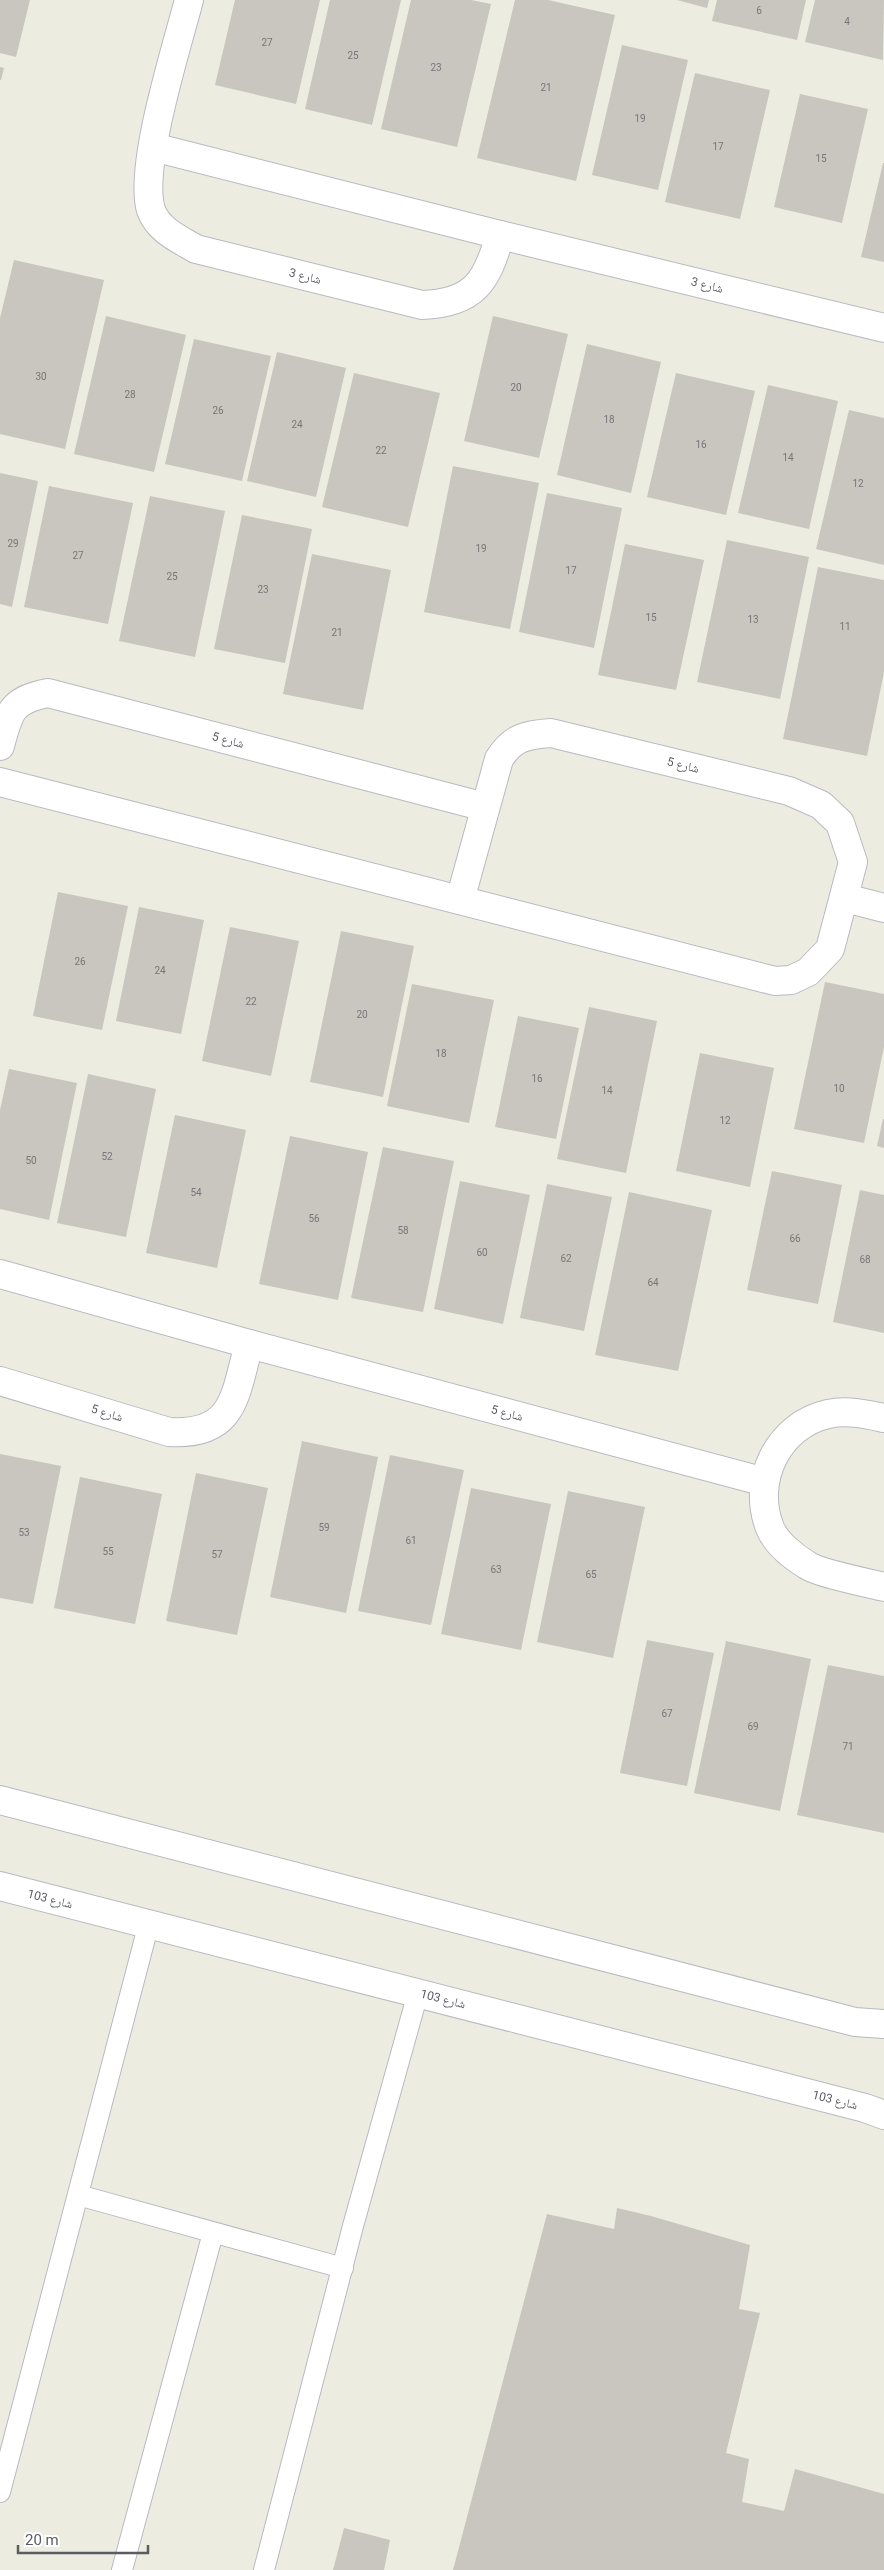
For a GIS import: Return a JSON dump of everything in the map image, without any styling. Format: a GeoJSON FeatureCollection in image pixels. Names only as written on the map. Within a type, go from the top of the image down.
{"type":"FeatureCollection","features":[{"type":"Feature","properties":{"kind":"street","name":"شارع 3"},"geometry":{"type":"LineString","coordinates":[[189,0],[153,147],[148,186],[152,211],[167,233],[196,249],[422,305],[446,304],[470,292],[482,280],[493,260],[500,235]]}},
{"type":"Feature","properties":{"kind":"street","name":"شارع 3"},"geometry":{"type":"LineString","coordinates":[[153,147],[500,235],[884,328]]}},
{"type":"Feature","properties":{"kind":"street","name":"شارع 5"},"geometry":{"type":"LineString","coordinates":[[0,746],[7,718],[15,707],[29,697],[48,693],[485,807]]}},
{"type":"Feature","properties":{"kind":"street","name":"شارع 5"},"geometry":{"type":"LineString","coordinates":[[0,782],[775,981],[791,980],[808,972],[830,949],[853,862],[840,823],[821,805],[789,791],[551,733],[528,735],[508,745],[499,759],[460,900]]}},
{"type":"Feature","properties":{"kind":"street"},"geometry":{"type":"LineString","coordinates":[[845,898],[884,908]]}},
{"type":"Feature","properties":{"kind":"street","name":"شارع 5"},"geometry":{"type":"LineString","coordinates":[[0,1274],[249,1344],[765,1482]]}},
{"type":"Feature","properties":{"kind":"street","name":"شارع 5"},"geometry":{"type":"LineString","coordinates":[[0,1381],[169,1432],[191,1433],[208,1428],[225,1415],[234,1400],[249,1344]]}},
{"type":"Feature","properties":{"kind":"street"},"geometry":{"type":"LineString","coordinates":[[884,1418],[857,1412],[827,1414],[802,1424],[784,1439],[772,1458],[765,1482],[764,1508],[770,1530],[782,1545],[809,1567],[884,1587]]}},
{"type":"Feature","properties":{"kind":"street"},"geometry":{"type":"LineString","coordinates":[[0,1800],[855,2022],[884,2024]]}},
{"type":"Feature","properties":{"kind":"street","name":"شارع 103"},"geometry":{"type":"LineString","coordinates":[[0,1886],[865,2108],[884,2115]]}},
{"type":"Feature","properties":{"kind":"lane"},"geometry":{"type":"LineString","coordinates":[[0,2492],[149,1923]]}},
{"type":"Feature","properties":{"kind":"lane"},"geometry":{"type":"LineString","coordinates":[[264,2570],[342,2268],[418,1993]]}},
{"type":"Feature","properties":{"kind":"lane"},"geometry":{"type":"LineString","coordinates":[[78,2195],[342,2268]]}},
{"type":"Feature","properties":{"kind":"lane"},"geometry":{"type":"LineString","coordinates":[[122,2570],[213,2233]]}},
{"type":"Feature","properties":{"kind":"building"},"geometry":{"type":"Polygon","coordinates":[[[0,0],[30,0],[16,57],[0,53],[0,0]]]}},
{"type":"Feature","properties":{"kind":"building"},"geometry":{"type":"Polygon","coordinates":[[[235,0],[320,0],[296,104],[215,85],[235,0]]]}},
{"type":"Feature","properties":{"kind":"building"},"geometry":{"type":"Polygon","coordinates":[[[330,0],[401,0],[372,125],[305,109],[330,0]]]}},
{"type":"Feature","properties":{"kind":"building"},"geometry":{"type":"Polygon","coordinates":[[[411,0],[471,0],[491,4],[457,147],[381,129],[411,0]]]}},
{"type":"Feature","properties":{"kind":"building"},"geometry":{"type":"Polygon","coordinates":[[[515,0],[548,0],[615,15],[576,181],[477,158],[515,0]]]}},
{"type":"Feature","properties":{"kind":"building"},"geometry":{"type":"Polygon","coordinates":[[[677,0],[709,0],[707,8],[677,0]]]}},
{"type":"Feature","properties":{"kind":"building"},"geometry":{"type":"Polygon","coordinates":[[[717,0],[806,0],[797,40],[712,21],[717,0]]]}},
{"type":"Feature","properties":{"kind":"building"},"geometry":{"type":"Polygon","coordinates":[[[815,0],[884,0],[883,60],[805,42],[815,0]]]}},
{"type":"Feature","properties":{"kind":"building"},"geometry":{"type":"Polygon","coordinates":[[[622,45],[688,60],[658,190],[592,175],[622,45]]]}},
{"type":"Feature","properties":{"kind":"building"},"geometry":{"type":"Polygon","coordinates":[[[0,67],[4,68],[1,80],[0,80],[0,67]]]}},
{"type":"Feature","properties":{"kind":"building"},"geometry":{"type":"Polygon","coordinates":[[[695,73],[770,90],[740,219],[665,202],[695,73]]]}},
{"type":"Feature","properties":{"kind":"building"},"geometry":{"type":"Polygon","coordinates":[[[800,94],[868,109],[842,223],[774,207],[800,94]]]}},
{"type":"Feature","properties":{"kind":"building"},"geometry":{"type":"Polygon","coordinates":[[[884,163],[884,262],[861,257],[884,163]]]}},
{"type":"Feature","properties":{"kind":"building"},"geometry":{"type":"Polygon","coordinates":[[[14,260],[104,280],[65,449],[0,434],[0,318],[14,260]]]}},
{"type":"Feature","properties":{"kind":"building"},"geometry":{"type":"Polygon","coordinates":[[[106,316],[186,335],[154,472],[74,454],[106,316]]]}},
{"type":"Feature","properties":{"kind":"building"},"geometry":{"type":"Polygon","coordinates":[[[493,316],[568,334],[539,458],[464,441],[493,316]]]}},
{"type":"Feature","properties":{"kind":"building"},"geometry":{"type":"Polygon","coordinates":[[[194,339],[271,356],[242,481],[165,464],[194,339]]]}},
{"type":"Feature","properties":{"kind":"building"},"geometry":{"type":"Polygon","coordinates":[[[587,344],[661,362],[631,493],[557,475],[587,344]]]}},
{"type":"Feature","properties":{"kind":"building"},"geometry":{"type":"Polygon","coordinates":[[[277,352],[346,368],[316,497],[247,481],[277,352]]]}},
{"type":"Feature","properties":{"kind":"building"},"geometry":{"type":"Polygon","coordinates":[[[354,373],[440,393],[408,527],[322,507],[354,373]]]}},
{"type":"Feature","properties":{"kind":"building"},"geometry":{"type":"Polygon","coordinates":[[[676,373],[755,391],[726,515],[647,497],[676,373]]]}},
{"type":"Feature","properties":{"kind":"building"},"geometry":{"type":"Polygon","coordinates":[[[768,385],[838,401],[809,529],[738,513],[768,385]]]}},
{"type":"Feature","properties":{"kind":"building"},"geometry":{"type":"Polygon","coordinates":[[[849,410],[884,418],[884,565],[816,549],[849,410]]]}},
{"type":"Feature","properties":{"kind":"building"},"geometry":{"type":"Polygon","coordinates":[[[453,466],[539,483],[510,629],[424,612],[453,466]]]}},
{"type":"Feature","properties":{"kind":"building"},"geometry":{"type":"Polygon","coordinates":[[[0,473],[38,481],[12,607],[0,604],[0,473]]]}},
{"type":"Feature","properties":{"kind":"building"},"geometry":{"type":"Polygon","coordinates":[[[49,486],[133,503],[108,624],[24,607],[49,486]]]}},
{"type":"Feature","properties":{"kind":"building"},"geometry":{"type":"Polygon","coordinates":[[[547,493],[622,508],[594,648],[519,632],[547,493]]]}},
{"type":"Feature","properties":{"kind":"building"},"geometry":{"type":"Polygon","coordinates":[[[150,496],[225,511],[195,657],[119,641],[150,496]]]}},
{"type":"Feature","properties":{"kind":"building"},"geometry":{"type":"Polygon","coordinates":[[[242,515],[312,529],[285,663],[214,649],[242,515]]]}},
{"type":"Feature","properties":{"kind":"building"},"geometry":{"type":"Polygon","coordinates":[[[727,540],[809,557],[780,699],[697,682],[727,540]]]}},
{"type":"Feature","properties":{"kind":"building"},"geometry":{"type":"Polygon","coordinates":[[[625,544],[704,560],[676,690],[598,675],[625,544]]]}},
{"type":"Feature","properties":{"kind":"building"},"geometry":{"type":"Polygon","coordinates":[[[312,554],[391,570],[363,710],[283,694],[312,554]]]}},
{"type":"Feature","properties":{"kind":"building"},"geometry":{"type":"Polygon","coordinates":[[[818,567],[884,580],[884,672],[867,756],[783,739],[818,567]]]}},
{"type":"Feature","properties":{"kind":"building"},"geometry":{"type":"Polygon","coordinates":[[[58,892],[128,906],[102,1030],[33,1016],[58,892]]]}},
{"type":"Feature","properties":{"kind":"building"},"geometry":{"type":"Polygon","coordinates":[[[139,907],[204,920],[181,1034],[116,1021],[139,907]]]}},
{"type":"Feature","properties":{"kind":"building"},"geometry":{"type":"Polygon","coordinates":[[[230,927],[299,941],[271,1076],[202,1061],[230,927]]]}},
{"type":"Feature","properties":{"kind":"building"},"geometry":{"type":"Polygon","coordinates":[[[341,931],[414,946],[383,1097],[310,1082],[341,931]]]}},
{"type":"Feature","properties":{"kind":"building"},"geometry":{"type":"Polygon","coordinates":[[[825,982],[884,994],[884,1047],[864,1143],[794,1129],[825,982]]]}},
{"type":"Feature","properties":{"kind":"building"},"geometry":{"type":"Polygon","coordinates":[[[412,984],[494,1000],[469,1123],[387,1106],[412,984]]]}},
{"type":"Feature","properties":{"kind":"building"},"geometry":{"type":"Polygon","coordinates":[[[589,1007],[657,1021],[626,1173],[557,1159],[589,1007]]]}},
{"type":"Feature","properties":{"kind":"building"},"geometry":{"type":"Polygon","coordinates":[[[518,1016],[579,1028],[556,1139],[495,1127],[518,1016]]]}},
{"type":"Feature","properties":{"kind":"building"},"geometry":{"type":"Polygon","coordinates":[[[700,1053],[774,1068],[750,1187],[676,1171],[700,1053]]]}},
{"type":"Feature","properties":{"kind":"building"},"geometry":{"type":"Polygon","coordinates":[[[9,1069],[77,1083],[49,1220],[0,1209],[0,1110],[9,1069]]]}},
{"type":"Feature","properties":{"kind":"building"},"geometry":{"type":"Polygon","coordinates":[[[88,1074],[156,1089],[126,1237],[57,1223],[88,1074]]]}},
{"type":"Feature","properties":{"kind":"building"},"geometry":{"type":"Polygon","coordinates":[[[175,1115],[246,1130],[217,1268],[146,1253],[175,1115]]]}},
{"type":"Feature","properties":{"kind":"building"},"geometry":{"type":"Polygon","coordinates":[[[884,1119],[884,1148],[877,1146],[884,1119]]]}},
{"type":"Feature","properties":{"kind":"building"},"geometry":{"type":"Polygon","coordinates":[[[290,1136],[368,1152],[338,1300],[259,1284],[290,1136]]]}},
{"type":"Feature","properties":{"kind":"building"},"geometry":{"type":"Polygon","coordinates":[[[383,1147],[454,1161],[423,1312],[351,1298],[383,1147]]]}},
{"type":"Feature","properties":{"kind":"building"},"geometry":{"type":"Polygon","coordinates":[[[772,1171],[842,1185],[818,1304],[747,1290],[772,1171]]]}},
{"type":"Feature","properties":{"kind":"building"},"geometry":{"type":"Polygon","coordinates":[[[460,1181],[530,1195],[503,1324],[434,1309],[460,1181]]]}},
{"type":"Feature","properties":{"kind":"building"},"geometry":{"type":"Polygon","coordinates":[[[547,1184],[612,1197],[584,1331],[520,1318],[547,1184]]]}},
{"type":"Feature","properties":{"kind":"building"},"geometry":{"type":"Polygon","coordinates":[[[860,1190],[884,1195],[884,1333],[833,1322],[860,1190]]]}},
{"type":"Feature","properties":{"kind":"building"},"geometry":{"type":"Polygon","coordinates":[[[629,1192],[712,1210],[678,1371],[595,1355],[629,1192]]]}},
{"type":"Feature","properties":{"kind":"building"},"geometry":{"type":"Polygon","coordinates":[[[302,1441],[378,1457],[346,1613],[270,1597],[302,1441]]]}},
{"type":"Feature","properties":{"kind":"building"},"geometry":{"type":"Polygon","coordinates":[[[0,1454],[61,1466],[33,1604],[0,1598],[0,1454]]]}},
{"type":"Feature","properties":{"kind":"building"},"geometry":{"type":"Polygon","coordinates":[[[390,1455],[464,1470],[431,1625],[358,1611],[390,1455]]]}},
{"type":"Feature","properties":{"kind":"building"},"geometry":{"type":"Polygon","coordinates":[[[196,1473],[268,1488],[237,1635],[166,1621],[196,1473]]]}},
{"type":"Feature","properties":{"kind":"building"},"geometry":{"type":"Polygon","coordinates":[[[80,1477],[162,1494],[135,1624],[54,1608],[80,1477]]]}},
{"type":"Feature","properties":{"kind":"building"},"geometry":{"type":"Polygon","coordinates":[[[471,1488],[551,1504],[521,1650],[441,1634],[471,1488]]]}},
{"type":"Feature","properties":{"kind":"building"},"geometry":{"type":"Polygon","coordinates":[[[568,1491],[645,1507],[613,1658],[537,1642],[568,1491]]]}},
{"type":"Feature","properties":{"kind":"building"},"geometry":{"type":"Polygon","coordinates":[[[647,1640],[714,1653],[687,1786],[620,1773],[647,1640]]]}},
{"type":"Feature","properties":{"kind":"building"},"geometry":{"type":"Polygon","coordinates":[[[726,1641],[811,1659],[780,1811],[694,1793],[726,1641]]]}},
{"type":"Feature","properties":{"kind":"building"},"geometry":{"type":"Polygon","coordinates":[[[828,1665],[884,1676],[884,1833],[797,1815],[828,1665]]]}},
{"type":"Feature","properties":{"kind":"building"},"geometry":{"type":"Polygon","coordinates":[[[617,2208],[750,2245],[739,2309],[760,2313],[726,2453],[749,2459],[742,2502],[784,2511],[795,2469],[884,2494],[884,2570],[453,2570],[547,2214],[614,2229],[617,2208]]]}},
{"type":"Feature","properties":{"kind":"building"},"geometry":{"type":"Polygon","coordinates":[[[344,2528],[390,2540],[384,2570],[333,2570],[344,2528]]]}}]}
